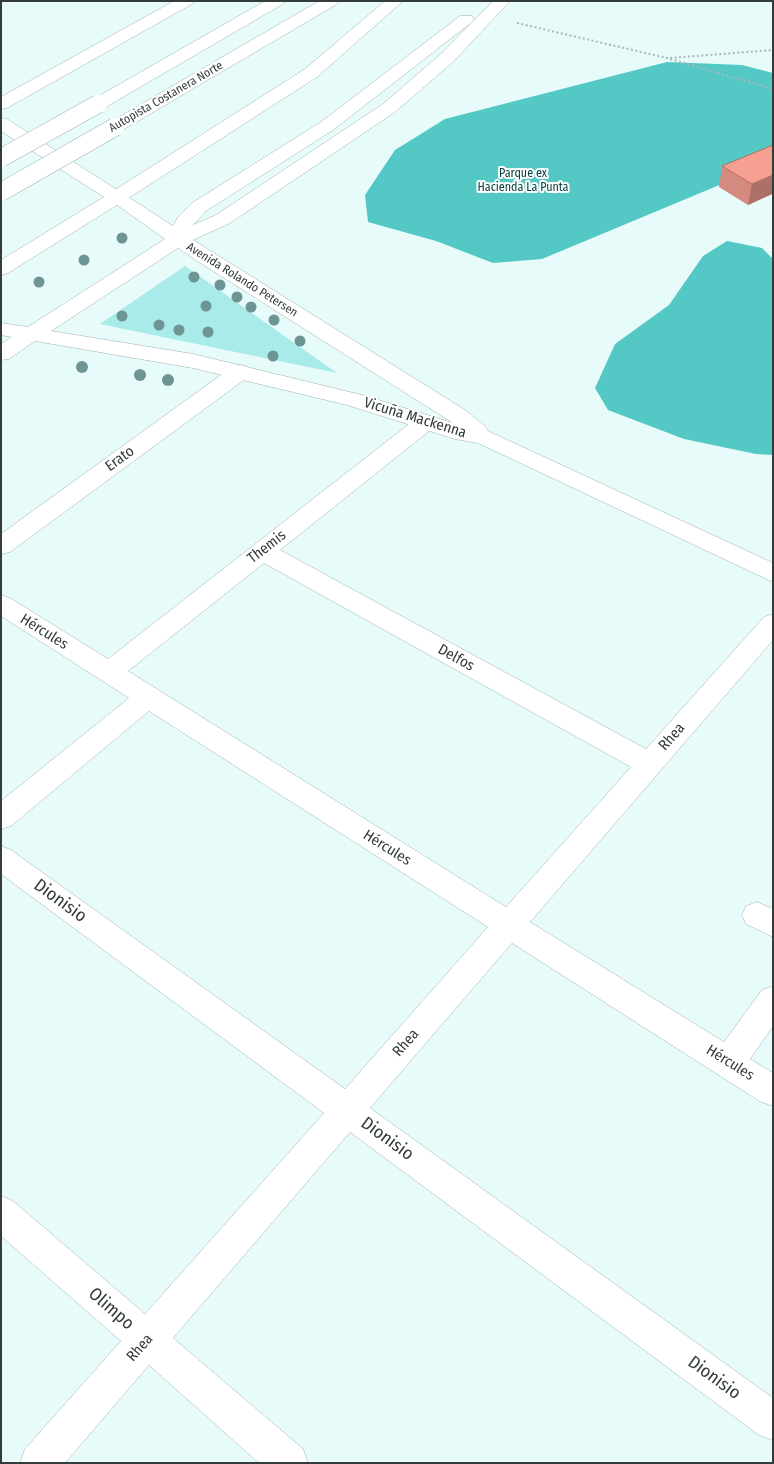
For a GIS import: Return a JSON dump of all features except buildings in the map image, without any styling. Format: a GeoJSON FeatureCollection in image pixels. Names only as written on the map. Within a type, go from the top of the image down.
{"type":"FeatureCollection","features":[{"type":"Feature","properties":{"kind":"main road"},"geometry":{"type":"LineString","coordinates":[[1,104],[186,1]]}},
{"type":"Feature","properties":{"kind":"main road","name":"Autopista Costanera Norte"},"geometry":{"type":"LineString","coordinates":[[1,158],[278,1]]}},
{"type":"Feature","properties":{"kind":"main road","name":"Autopista Costanera Norte"},"geometry":{"type":"LineString","coordinates":[[1,192],[331,1]]}},
{"type":"Feature","properties":{"kind":"main road"},"geometry":{"type":"LineString","coordinates":[[1,269],[118,197],[311,72],[396,1]]}},
{"type":"Feature","properties":{"kind":"main road"},"geometry":{"type":"LineString","coordinates":[[1,354],[178,239],[223,219],[389,108],[448,56],[488,10],[502,1]]}},
{"type":"Feature","properties":{"kind":"main road","name":"Avenida Rolando Petersen"},"geometry":{"type":"LineString","coordinates":[[1,123],[118,197],[206,258],[457,415],[473,426],[483,437]]}},
{"type":"Feature","properties":{"kind":"main road","name":"Vicuña Mackenna"},"geometry":{"type":"LineString","coordinates":[[1,329],[167,356],[240,372],[347,398],[463,434],[483,437],[773,573]]}},
{"type":"Feature","properties":{"kind":"main road","name":"Erato"},"geometry":{"type":"LineString","coordinates":[[1,546],[240,372]]}},
{"type":"Feature","properties":{"kind":"main road","name":"Themis"},"geometry":{"type":"LineString","coordinates":[[109,672],[426,422]]}},
{"type":"Feature","properties":{"kind":"main road","name":"Delfos"},"geometry":{"type":"LineString","coordinates":[[262,551],[649,764]]}},
{"type":"Feature","properties":{"kind":"main road","name":"Hércules"},"geometry":{"type":"LineString","coordinates":[[1,604],[773,1090]]}},
{"type":"Feature","properties":{"kind":"main road","name":"Rhea"},"geometry":{"type":"LineString","coordinates":[[39,1463],[773,623]]}},
{"type":"Feature","properties":{"kind":"main road"},"geometry":{"type":"LineString","coordinates":[[1,818],[148,697]]}},
{"type":"Feature","properties":{"kind":"main road","name":"Dionisio"},"geometry":{"type":"LineString","coordinates":[[1,858],[773,1421]]}},
{"type":"Feature","properties":{"kind":"main road"},"geometry":{"type":"LineString","coordinates":[[728,1063],[773,1000]]}},
{"type":"Feature","properties":{"kind":"main road","name":"Olimpo"},"geometry":{"type":"LineString","coordinates":[[1,1213],[289,1463]]}},
{"type":"Feature","properties":{"kind":"path"},"geometry":{"type":"LineString","coordinates":[[488,10],[545,28],[667,58],[773,89]]}},
{"type":"Feature","properties":{"kind":"path"},"geometry":{"type":"LineString","coordinates":[[667,58],[773,50]]}},
{"type":"Feature","properties":{"kind":"shaded area"},"geometry":{"type":"Polygon","coordinates":[[[185,266],[337,373],[100,324],[185,266]]]}},
{"type":"Feature","properties":{"kind":"green space","name":"Parque ex Hacienda La Punta"},"geometry":{"type":"Polygon","coordinates":[[[667,62],[742,65],[773,73],[773,161],[542,259],[493,263],[436,241],[368,222],[365,195],[395,150],[445,119],[667,62]]]}},
{"type":"Feature","properties":{"kind":"green space"},"geometry":{"type":"Polygon","coordinates":[[[727,241],[762,248],[773,259],[773,455],[756,454],[684,439],[608,410],[595,388],[615,344],[669,305],[703,256],[727,241]]]}}]}
